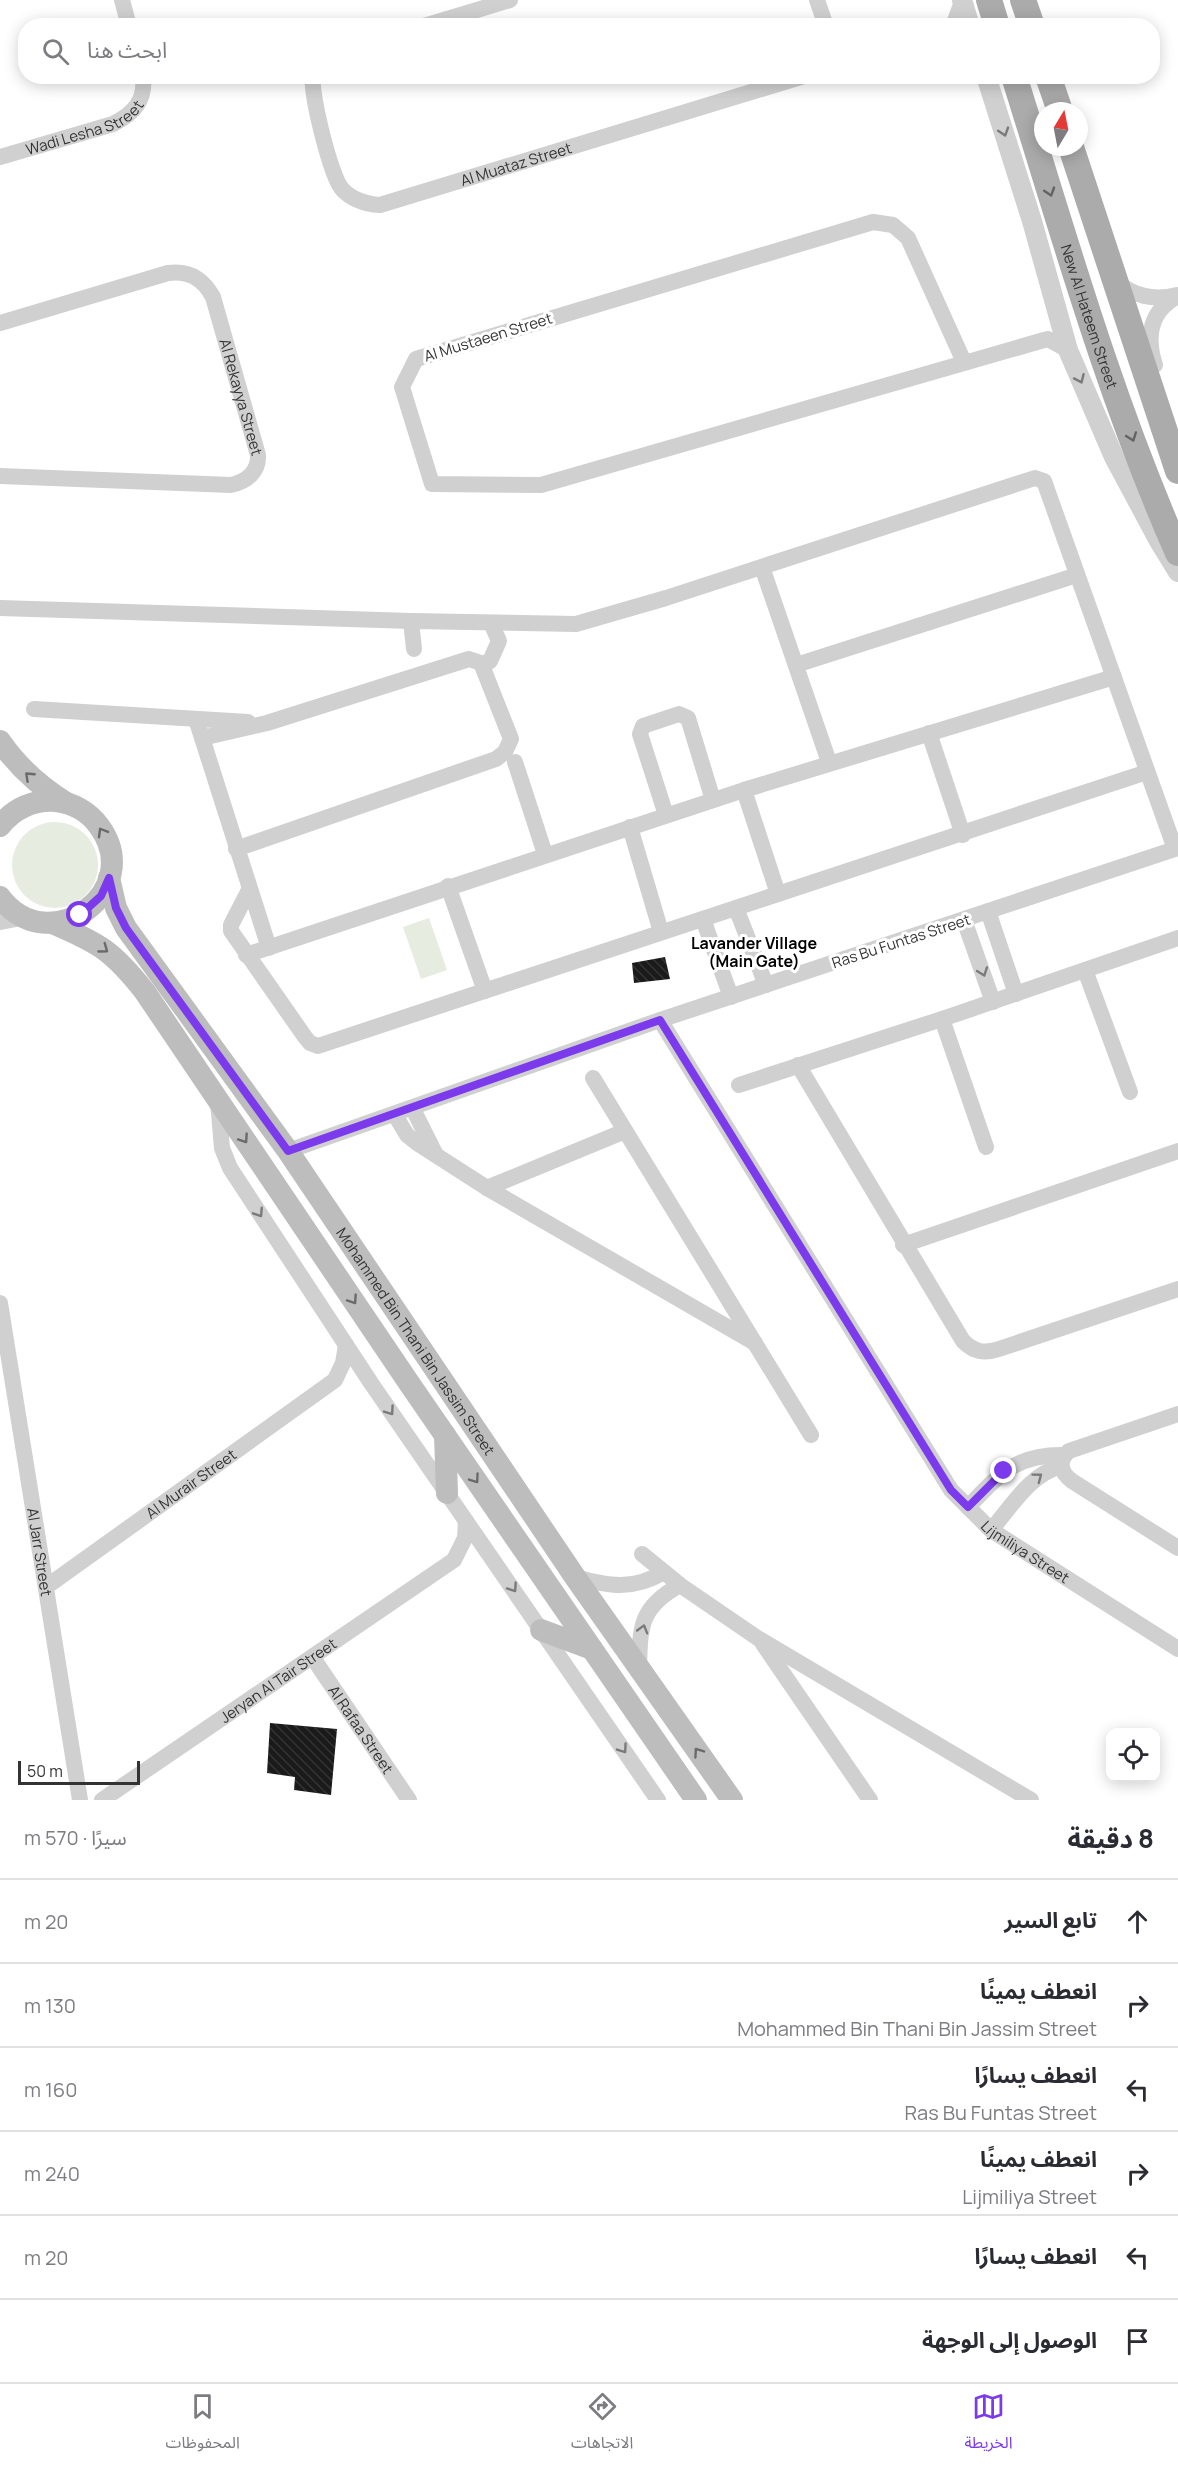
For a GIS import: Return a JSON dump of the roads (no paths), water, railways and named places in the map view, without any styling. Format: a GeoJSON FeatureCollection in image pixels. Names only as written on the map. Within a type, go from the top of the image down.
{"type":"FeatureCollection","features":[{"type":"Feature","properties":{"kind":"main road"},"geometry":{"type":"LineString","coordinates":[[989,0],[995,18]]}},
{"type":"Feature","properties":{"kind":"main road"},"geometry":{"type":"LineString","coordinates":[[1023,0],[1029,18]]}},
{"type":"Feature","properties":{"kind":"main road","name":"New Al Hateem Street"},"geometry":{"type":"LineString","coordinates":[[1017,84],[1099,347],[1158,507],[1178,553]]}},
{"type":"Feature","properties":{"kind":"main road"},"geometry":{"type":"LineString","coordinates":[[1051,84],[1057,102]]}},
{"type":"Feature","properties":{"kind":"main road"},"geometry":{"type":"LineString","coordinates":[[1074,156],[1178,471]]}},
{"type":"Feature","properties":{"kind":"main road"},"geometry":{"type":"LineString","coordinates":[[0,741],[24,772],[44,790],[66,803]]}},
{"type":"Feature","properties":{"kind":"main road"},"geometry":{"type":"LineString","coordinates":[[0,826],[10,815],[27,805],[47,801],[66,803]]}},
{"type":"Feature","properties":{"kind":"main road","name":"Mohammed Bin Thani Bin Jassim Street"},"geometry":{"type":"LineString","coordinates":[[66,803],[88,814],[103,832],[111,854],[109,878],[116,908],[126,928],[288,1151],[575,1576],[732,1800]]}},
{"type":"Feature","properties":{"kind":"main road"},"geometry":{"type":"LineString","coordinates":[[52,923],[71,919],[88,910],[101,896],[109,878]]}},
{"type":"Feature","properties":{"kind":"main road"},"geometry":{"type":"LineString","coordinates":[[0,897],[12,910],[11,918]]}},
{"type":"Feature","properties":{"kind":"main road","name":"Mohammed Bin Thani Bin Jassim Street"},"geometry":{"type":"LineString","coordinates":[[11,918],[52,923],[90,939],[124,965],[696,1800]]}},
{"type":"Feature","properties":{"kind":"main road"},"geometry":{"type":"LineString","coordinates":[[445,1435],[447,1493]]}},
{"type":"Feature","properties":{"kind":"main road"},"geometry":{"type":"LineString","coordinates":[[541,1630],[592,1649]]}},
{"type":"Feature","properties":{"kind":"street"},"geometry":{"type":"LineString","coordinates":[[122,0],[127,18]]}},
{"type":"Feature","properties":{"kind":"street"},"geometry":{"type":"LineString","coordinates":[[450,18],[510,0]]}},
{"type":"Feature","properties":{"kind":"street"},"geometry":{"type":"LineString","coordinates":[[817,0],[823,18]]}},
{"type":"Feature","properties":{"kind":"street"},"geometry":{"type":"LineString","coordinates":[[957,18],[962,1]]}},
{"type":"Feature","properties":{"kind":"street"},"geometry":{"type":"LineString","coordinates":[[962,1],[967,18]]}},
{"type":"Feature","properties":{"kind":"street","name":"Wadi Lesha Street"},"geometry":{"type":"LineString","coordinates":[[0,156],[113,124],[126,117],[139,104],[143,84]]}},
{"type":"Feature","properties":{"kind":"street","name":"Al Muataz Street"},"geometry":{"type":"LineString","coordinates":[[313,84],[313,97],[336,181],[355,199],[363,203],[380,205],[778,84]]}},
{"type":"Feature","properties":{"kind":"street"},"geometry":{"type":"LineString","coordinates":[[989,84],[1032,221],[1068,350],[1114,457],[1178,572]]}},
{"type":"Feature","properties":{"kind":"street","name":"Al Mustaeen Street"},"geometry":{"type":"LineString","coordinates":[[964,362],[908,238],[893,225],[873,222],[416,359],[402,387],[432,484],[541,485],[1048,339]]}},
{"type":"Feature","properties":{"kind":"street","name":"Al Rekayya Street"},"geometry":{"type":"LineString","coordinates":[[0,323],[168,273],[176,272],[193,276],[201,281],[213,297],[258,454],[258,463],[250,477],[231,485],[0,476]]}},
{"type":"Feature","properties":{"kind":"street"},"geometry":{"type":"LineString","coordinates":[[1114,281],[1138,295],[1153,298],[1178,295]]}},
{"type":"Feature","properties":{"kind":"street"},"geometry":{"type":"LineString","coordinates":[[1178,295],[1160,309],[1149,333],[1149,346],[1178,434]]}},
{"type":"Feature","properties":{"kind":"street"},"geometry":{"type":"LineString","coordinates":[[1055,310],[1048,339],[1068,350]]}},
{"type":"Feature","properties":{"kind":"street"},"geometry":{"type":"LineString","coordinates":[[0,608],[576,624],[666,598],[1035,478],[1044,481],[1147,772],[963,835],[318,1046],[310,1043],[234,938],[231,925],[249,890]]}},
{"type":"Feature","properties":{"kind":"street"},"geometry":{"type":"LineString","coordinates":[[762,567],[829,762]]}},
{"type":"Feature","properties":{"kind":"street"},"geometry":{"type":"LineString","coordinates":[[796,664],[1077,574]]}},
{"type":"Feature","properties":{"kind":"street"},"geometry":{"type":"LineString","coordinates":[[411,621],[414,649]]}},
{"type":"Feature","properties":{"kind":"street"},"geometry":{"type":"LineString","coordinates":[[482,665],[490,661],[499,641],[491,623]]}},
{"type":"Feature","properties":{"kind":"street"},"geometry":{"type":"LineString","coordinates":[[202,738],[267,723],[475,659],[482,665],[511,738],[505,752],[496,759],[236,849]]}},
{"type":"Feature","properties":{"kind":"street"},"geometry":{"type":"LineString","coordinates":[[246,955],[448,886],[829,762],[1114,677]]}},
{"type":"Feature","properties":{"kind":"street"},"geometry":{"type":"LineString","coordinates":[[34,709],[267,723]]}},
{"type":"Feature","properties":{"kind":"street"},"geometry":{"type":"LineString","coordinates":[[666,815],[640,729],[679,714],[688,718],[712,800]]}},
{"type":"Feature","properties":{"kind":"street"},"geometry":{"type":"LineString","coordinates":[[196,719],[269,948]]}},
{"type":"Feature","properties":{"kind":"street"},"geometry":{"type":"LineString","coordinates":[[929,733],[963,835]]}},
{"type":"Feature","properties":{"kind":"street"},"geometry":{"type":"LineString","coordinates":[[515,762],[545,854]]}},
{"type":"Feature","properties":{"kind":"street","name":"Ras Bu Funtas Street"},"geometry":{"type":"LineString","coordinates":[[288,1151],[660,1020],[1174,849],[1147,772]]}},
{"type":"Feature","properties":{"kind":"street"},"geometry":{"type":"LineString","coordinates":[[744,790],[778,894]]}},
{"type":"Feature","properties":{"kind":"street"},"geometry":{"type":"LineString","coordinates":[[630,827],[661,932]]}},
{"type":"Feature","properties":{"kind":"street"},"geometry":{"type":"LineString","coordinates":[[448,886],[485,991]]}},
{"type":"Feature","properties":{"kind":"street"},"geometry":{"type":"LineString","coordinates":[[736,908],[766,985]]}},
{"type":"Feature","properties":{"kind":"street"},"geometry":{"type":"LineString","coordinates":[[988,911],[1016,994]]}},
{"type":"Feature","properties":{"kind":"street"},"geometry":{"type":"LineString","coordinates":[[703,919],[731,996]]}},
{"type":"Feature","properties":{"kind":"street"},"geometry":{"type":"LineString","coordinates":[[964,920],[993,1002]]}},
{"type":"Feature","properties":{"kind":"street"},"geometry":{"type":"LineString","coordinates":[[739,1085],[993,1002],[1178,938]]}},
{"type":"Feature","properties":{"kind":"street"},"geometry":{"type":"LineString","coordinates":[[1085,970],[1130,1092]]}},
{"type":"Feature","properties":{"kind":"street"},"geometry":{"type":"LineString","coordinates":[[942,1019],[986,1147]]}},
{"type":"Feature","properties":{"kind":"street","name":"Lijmiliya Street"},"geometry":{"type":"LineString","coordinates":[[660,1020],[951,1490],[991,1530],[1178,1649]]}},
{"type":"Feature","properties":{"kind":"street"},"geometry":{"type":"LineString","coordinates":[[798,1065],[903,1245],[963,1341],[979,1352],[999,1349],[1178,1289]]}},
{"type":"Feature","properties":{"kind":"street"},"geometry":{"type":"LineString","coordinates":[[593,1078],[811,1435]]}},
{"type":"Feature","properties":{"kind":"street","name":"Mohammed Bin Thani Bin Jassim Street"},"geometry":{"type":"LineString","coordinates":[[218,1102],[222,1148],[230,1168],[371,1383],[658,1800]]}},
{"type":"Feature","properties":{"kind":"street"},"geometry":{"type":"LineString","coordinates":[[412,1109],[436,1155]]}},
{"type":"Feature","properties":{"kind":"street"},"geometry":{"type":"LineString","coordinates":[[394,1115],[407,1135],[487,1188],[755,1343]]}},
{"type":"Feature","properties":{"kind":"street"},"geometry":{"type":"LineString","coordinates":[[487,1188],[625,1131]]}},
{"type":"Feature","properties":{"kind":"street"},"geometry":{"type":"LineString","coordinates":[[903,1245],[1178,1151]]}},
{"type":"Feature","properties":{"kind":"street","name":"Al Jarr Street"},"geometry":{"type":"LineString","coordinates":[[0,1303],[80,1800]]}},
{"type":"Feature","properties":{"kind":"street"},"geometry":{"type":"LineString","coordinates":[[335,1380],[344,1363],[346,1345]]}},
{"type":"Feature","properties":{"kind":"street"},"geometry":{"type":"LineString","coordinates":[[335,1380],[352,1378],[371,1383]]}},
{"type":"Feature","properties":{"kind":"street","name":"Al Murair Street"},"geometry":{"type":"LineString","coordinates":[[46,1587],[335,1380]]}},
{"type":"Feature","properties":{"kind":"street"},"geometry":{"type":"LineString","coordinates":[[991,1530],[1032,1482],[1063,1461],[1074,1449],[1178,1414]]}},
{"type":"Feature","properties":{"kind":"street"},"geometry":{"type":"LineString","coordinates":[[968,1507],[1012,1465],[1042,1455],[1063,1461]]}},
{"type":"Feature","properties":{"kind":"street"},"geometry":{"type":"LineString","coordinates":[[1063,1461],[1063,1472],[1072,1481],[1178,1548]]}},
{"type":"Feature","properties":{"kind":"street"},"geometry":{"type":"LineString","coordinates":[[453,1560],[465,1538],[466,1521]]}},
{"type":"Feature","properties":{"kind":"street"},"geometry":{"type":"LineString","coordinates":[[642,1554],[680,1585],[759,1639],[1031,1800]]}},
{"type":"Feature","properties":{"kind":"street","name":"Jeryan Al Tair Street"},"geometry":{"type":"LineString","coordinates":[[102,1800],[453,1560],[473,1555],[492,1559]]}},
{"type":"Feature","properties":{"kind":"street"},"geometry":{"type":"LineString","coordinates":[[575,1576],[593,1582],[630,1585],[648,1582],[664,1572]]}},
{"type":"Feature","properties":{"kind":"street"},"geometry":{"type":"LineString","coordinates":[[639,1669],[640,1638],[647,1614],[652,1604],[662,1595],[680,1585]]}},
{"type":"Feature","properties":{"kind":"street"},"geometry":{"type":"LineString","coordinates":[[759,1639],[870,1800]]}},
{"type":"Feature","properties":{"kind":"street","name":"Al Rafaa Street"},"geometry":{"type":"LineString","coordinates":[[312,1658],[409,1800]]}},
{"type":"Feature","properties":{"kind":"district","name":"Lavander Village (Main Gate)"},"geometry":{"type":"Point","coordinates":[754,952]}}]}
